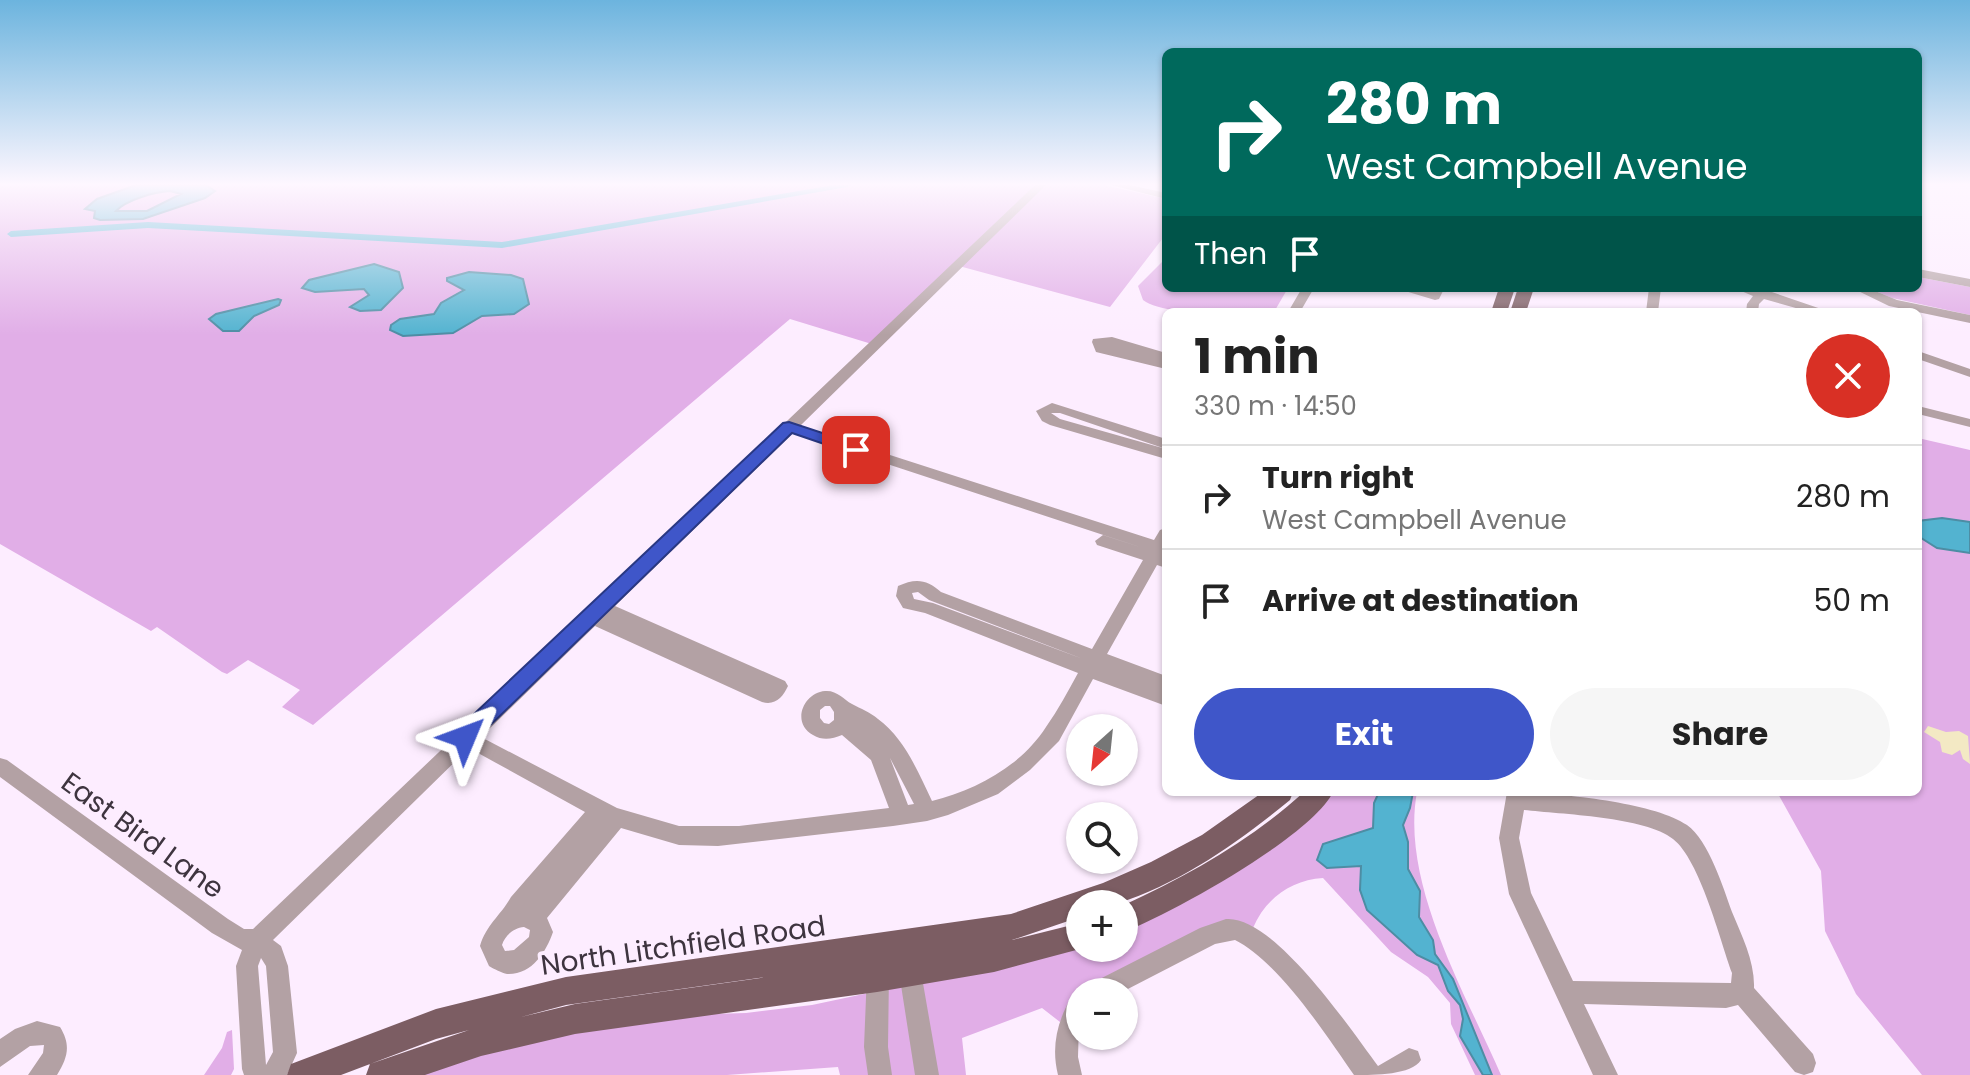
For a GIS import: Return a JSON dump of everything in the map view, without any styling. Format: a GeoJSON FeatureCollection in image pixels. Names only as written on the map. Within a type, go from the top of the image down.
{"type":"FeatureCollection","features":[{"type":"Feature","properties":{"kind":"main road","name":"North Litchfield Road"},"geometry":{"type":"LineString","coordinates":[[1114,890],[1192,854],[1236,828],[1276,796]]}},
{"type":"Feature","properties":{"kind":"main road"},"geometry":{"type":"LineString","coordinates":[[1138,912],[1228,865],[1291,819],[1317,796]]}},
{"type":"Feature","properties":{"kind":"main road","name":"North Litchfield Road"},"geometry":{"type":"LineString","coordinates":[[381,1075],[481,1041],[575,1019],[894,961],[1066,909]]}},
{"type":"Feature","properties":{"kind":"main road","name":"North Litchfield Road"},"geometry":{"type":"LineString","coordinates":[[302,1075],[436,1024],[566,991],[894,961],[994,958],[1066,940]]}},
{"type":"Feature","properties":{"kind":"street"},"geometry":{"type":"LineString","coordinates":[[258,1075],[254,1069],[247,966],[257,940],[989,235]]}},
{"type":"Feature","properties":{"kind":"street"},"geometry":{"type":"LineString","coordinates":[[1922,274],[1970,283]]}},
{"type":"Feature","properties":{"kind":"street"},"geometry":{"type":"LineString","coordinates":[[1418,292],[1435,296],[1437,292]]}},
{"type":"Feature","properties":{"kind":"street"},"geometry":{"type":"LineString","coordinates":[[1758,292],[1811,308]]}},
{"type":"Feature","properties":{"kind":"street"},"geometry":{"type":"LineString","coordinates":[[1867,292],[1893,303],[1917,308]]}},
{"type":"Feature","properties":{"kind":"street"},"geometry":{"type":"LineString","coordinates":[[1752,308],[1762,293]]}},
{"type":"Feature","properties":{"kind":"street"},"geometry":{"type":"LineString","coordinates":[[1922,309],[1970,319]]}},
{"type":"Feature","properties":{"kind":"street"},"geometry":{"type":"LineString","coordinates":[[1162,356],[1115,340],[1098,342],[1101,349],[1162,364]]}},
{"type":"Feature","properties":{"kind":"street"},"geometry":{"type":"LineString","coordinates":[[1922,356],[1970,373]]}},
{"type":"Feature","properties":{"kind":"street"},"geometry":{"type":"LineString","coordinates":[[1922,411],[1970,423]]}},
{"type":"Feature","properties":{"kind":"street"},"geometry":{"type":"LineString","coordinates":[[465,737],[609,813],[664,833],[736,835],[927,812],[968,799],[1018,770],[1052,735],[1162,551],[967,493],[934,476],[789,427]]}},
{"type":"Feature","properties":{"kind":"street"},"geometry":{"type":"LineString","coordinates":[[1162,443],[1121,435],[1162,452]]}},
{"type":"Feature","properties":{"kind":"street"},"geometry":{"type":"LineString","coordinates":[[596,612],[720,667]]}},
{"type":"Feature","properties":{"kind":"street"},"geometry":{"type":"LineString","coordinates":[[991,624],[1093,663],[1162,683]]}},
{"type":"Feature","properties":{"kind":"street"},"geometry":{"type":"LineString","coordinates":[[1093,663],[1162,697]]}},
{"type":"Feature","properties":{"kind":"street"},"geometry":{"type":"LineString","coordinates":[[843,716],[887,751],[927,812]]}},
{"type":"Feature","properties":{"kind":"street"},"geometry":{"type":"LineString","coordinates":[[887,751],[902,815]]}},
{"type":"Feature","properties":{"kind":"street","name":"East Bird Lane"},"geometry":{"type":"LineString","coordinates":[[0,766],[223,928],[241,939],[257,940]]}},
{"type":"Feature","properties":{"kind":"street"},"geometry":{"type":"LineString","coordinates":[[1606,1075],[1520,894],[1509,838],[1517,796],[1640,817],[1681,832],[1700,861],[1743,973],[1742,992],[1804,1063]]}},
{"type":"Feature","properties":{"kind":"street"},"geometry":{"type":"LineString","coordinates":[[522,919],[609,813]]}},
{"type":"Feature","properties":{"kind":"street"},"geometry":{"type":"LineString","coordinates":[[1126,978],[1208,936],[1238,930],[1260,942],[1288,972],[1369,1075]]}},
{"type":"Feature","properties":{"kind":"street"},"geometry":{"type":"LineString","coordinates":[[257,940],[273,954],[277,966],[285,1053],[274,1075]]}},
{"type":"Feature","properties":{"kind":"street"},"geometry":{"type":"LineString","coordinates":[[880,1075],[876,1047],[894,961]]}},
{"type":"Feature","properties":{"kind":"street"},"geometry":{"type":"LineString","coordinates":[[894,961],[927,1075]]}},
{"type":"Feature","properties":{"kind":"street"},"geometry":{"type":"LineString","coordinates":[[1567,992],[1726,996],[1742,992]]}},
{"type":"Feature","properties":{"kind":"street"},"geometry":{"type":"LineString","coordinates":[[1,1053],[24,1037],[44,1032],[52,1035],[57,1048],[40,1075]]}},
{"type":"Feature","properties":{"kind":"street"},"geometry":{"type":"LineString","coordinates":[[1066,1050],[1070,1075]]}},
{"type":"Feature","properties":{"kind":"street"},"geometry":{"type":"LineString","coordinates":[[1386,1075],[1409,1060]]}},
{"type":"Feature","properties":{"kind":"shaded area"},"geometry":{"type":"Polygon","coordinates":[[[0,235],[1162,235],[1110,307],[959,266],[875,345],[790,319],[313,725],[282,707],[300,690],[248,660],[227,674],[222,672],[157,627],[151,631],[0,544],[0,235]]]}},
{"type":"Feature","properties":{"kind":"shaded area"},"geometry":{"type":"Polygon","coordinates":[[[1162,262],[1162,292],[1286,292],[1276,308],[1165,308],[1143,300],[1138,286],[1162,262]]]}},
{"type":"Feature","properties":{"kind":"shaded area"},"geometry":{"type":"Polygon","coordinates":[[[1922,278],[1970,287],[1970,315],[1878,292],[1922,292],[1922,278]]]}},
{"type":"Feature","properties":{"kind":"shaded area"},"geometry":{"type":"Polygon","coordinates":[[[1922,439],[1970,450],[1970,1075],[1922,1075],[1856,994],[1825,931],[1821,871],[1779,796],[1922,796],[1922,439]]]}},
{"type":"Feature","properties":{"kind":"shaded area"},"geometry":{"type":"Polygon","coordinates":[[[1326,796],[1417,796],[1414,827],[1427,900],[1455,974],[1501,1075],[1475,1075],[1451,1024],[1450,1003],[1428,977],[1391,952],[1323,878],[1300,883],[1280,893],[1264,908],[1253,928],[1191,935],[1107,978],[1066,978],[1066,1013],[1060,1022],[1042,1008],[962,1038],[966,1075],[840,1075],[838,1067],[727,1075],[407,1075],[547,1035],[677,1015],[746,1013],[812,1005],[1066,951],[1066,962],[1138,962],[1138,917],[1326,796]]]}},
{"type":"Feature","properties":{"kind":"shaded area"},"geometry":{"type":"Polygon","coordinates":[[[232,1030],[234,1069],[231,1075],[204,1075],[222,1048],[227,1032],[232,1030]]]}},
{"type":"Feature","properties":{"kind":"sand"},"geometry":{"type":"Polygon","coordinates":[[[1928,726],[1946,732],[1959,731],[1968,736],[1970,764],[1963,759],[1960,750],[1952,755],[1942,752],[1940,742],[1924,732],[1928,726]]]}},
{"type":"Feature","properties":{"kind":"water"},"geometry":{"type":"Polygon","coordinates":[[[374,264],[399,272],[403,288],[381,310],[360,311],[350,307],[369,295],[364,289],[315,292],[302,288],[309,280],[374,264]]]}},
{"type":"Feature","properties":{"kind":"water"},"geometry":{"type":"Polygon","coordinates":[[[469,272],[511,275],[523,279],[529,304],[514,314],[482,316],[453,333],[403,336],[390,330],[391,325],[400,319],[434,314],[441,303],[464,290],[447,281],[447,278],[469,272]]]}},
{"type":"Feature","properties":{"kind":"water"},"geometry":{"type":"Polygon","coordinates":[[[281,300],[279,305],[254,316],[239,331],[223,331],[209,319],[216,314],[281,300]]]}},
{"type":"Feature","properties":{"kind":"water"},"geometry":{"type":"Polygon","coordinates":[[[1942,518],[1970,522],[1970,553],[1937,548],[1922,539],[1922,520],[1942,518]]]}},
{"type":"Feature","properties":{"kind":"water"},"geometry":{"type":"Polygon","coordinates":[[[1377,796],[1412,796],[1403,825],[1408,842],[1408,869],[1420,891],[1419,917],[1433,940],[1435,954],[1453,979],[1492,1075],[1483,1075],[1460,1036],[1463,1019],[1460,1005],[1448,991],[1438,965],[1417,955],[1367,910],[1360,890],[1361,866],[1327,868],[1317,860],[1323,844],[1373,828],[1377,796]]]}},
{"type":"Feature","properties":{"kind":"waterway"},"geometry":{"type":"LineString","coordinates":[[328,235],[502,245],[559,235]]}},
{"type":"Feature","properties":{"kind":"route"},"geometry":{"type":"LineString","coordinates":[[465,737],[789,427],[856,450]]}}]}
